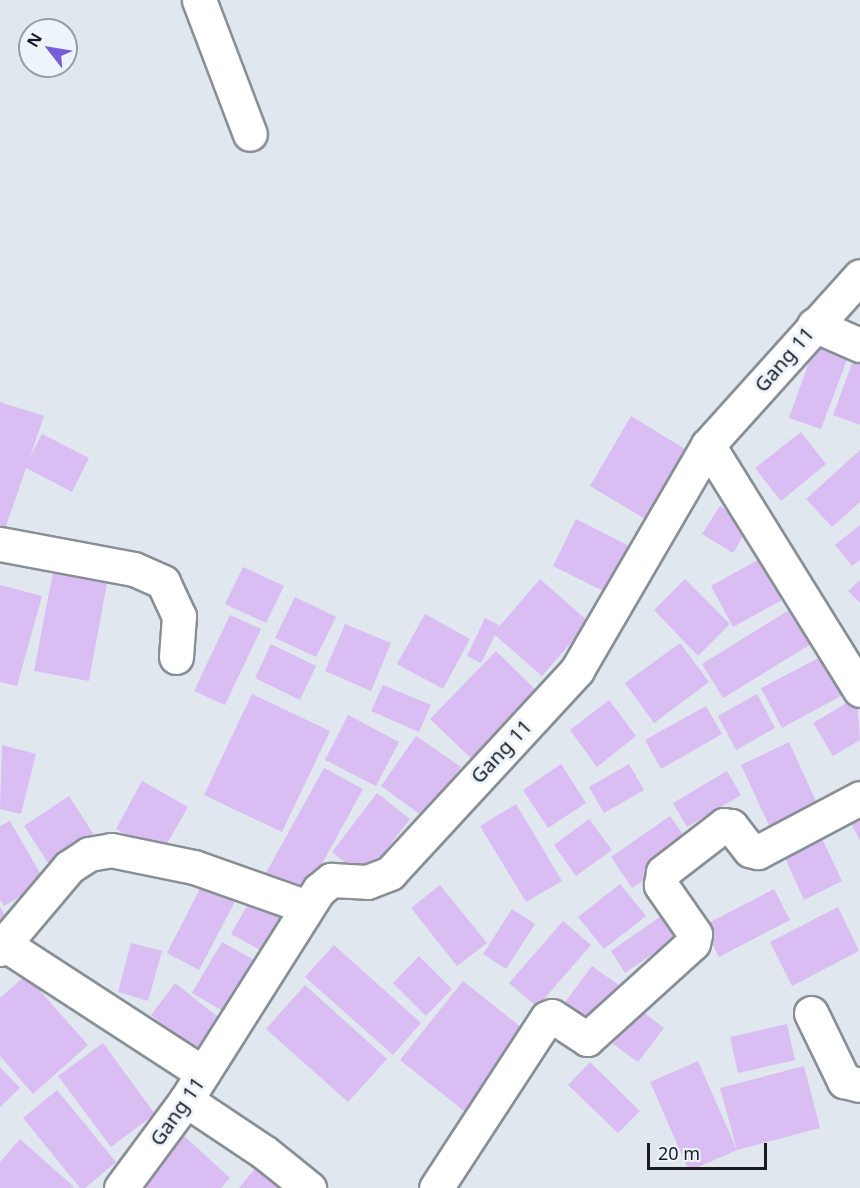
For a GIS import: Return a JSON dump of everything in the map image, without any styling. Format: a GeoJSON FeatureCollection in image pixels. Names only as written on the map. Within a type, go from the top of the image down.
{"type":"FeatureCollection","features":[{"type":"Feature","properties":{"kind":"street"},"geometry":{"type":"LineString","coordinates":[[199,0],[250,134]]}},
{"type":"Feature","properties":{"kind":"street","name":"Gang 11"},"geometry":{"type":"LineString","coordinates":[[121,1188],[194,1086],[306,907],[331,880],[367,882],[390,873],[577,670],[708,445],[860,276]]}},
{"type":"Feature","properties":{"kind":"street"},"geometry":{"type":"LineString","coordinates":[[814,325],[860,345]]}},
{"type":"Feature","properties":{"kind":"street"},"geometry":{"type":"LineString","coordinates":[[708,445],[860,690]]}},
{"type":"Feature","properties":{"kind":"street"},"geometry":{"type":"LineString","coordinates":[[0,544],[134,569],[163,582],[179,616],[176,657]]}},
{"type":"Feature","properties":{"kind":"street"},"geometry":{"type":"LineString","coordinates":[[436,1188],[546,1018],[552,1016],[587,1040],[693,943],[695,934],[661,885],[663,872],[724,825],[731,826],[750,850],[758,852],[860,798]]}},
{"type":"Feature","properties":{"kind":"street"},"geometry":{"type":"LineString","coordinates":[[306,907],[194,867],[111,850],[89,854],[69,867],[2,947],[194,1086],[264,1152],[309,1188]]}},
{"type":"Feature","properties":{"kind":"street"},"geometry":{"type":"LineString","coordinates":[[811,1013],[844,1081],[860,1085]]}},
{"type":"Feature","properties":{"kind":"building"},"geometry":{"type":"Polygon","coordinates":[[[819,334],[852,346],[821,429],[789,418],[819,334]]]}},
{"type":"Feature","properties":{"kind":"building"},"geometry":{"type":"Polygon","coordinates":[[[857,350],[860,351],[860,425],[833,415],[857,350]]]}},
{"type":"Feature","properties":{"kind":"building"},"geometry":{"type":"Polygon","coordinates":[[[0,402],[44,416],[30,457],[42,434],[89,458],[72,492],[26,468],[4,532],[0,530],[0,402]]]}},
{"type":"Feature","properties":{"kind":"building"},"geometry":{"type":"Polygon","coordinates":[[[631,416],[698,457],[657,526],[590,486],[631,416]]]}},
{"type":"Feature","properties":{"kind":"building"},"geometry":{"type":"Polygon","coordinates":[[[801,432],[826,464],[781,501],[755,468],[801,432]]]}},
{"type":"Feature","properties":{"kind":"building"},"geometry":{"type":"Polygon","coordinates":[[[860,450],[860,502],[832,527],[806,499],[860,450]]]}},
{"type":"Feature","properties":{"kind":"building"},"geometry":{"type":"Polygon","coordinates":[[[720,506],[750,525],[733,553],[702,534],[720,506]]]}},
{"type":"Feature","properties":{"kind":"building"},"geometry":{"type":"Polygon","coordinates":[[[576,519],[639,551],[615,597],[553,566],[576,519]]]}},
{"type":"Feature","properties":{"kind":"building"},"geometry":{"type":"Polygon","coordinates":[[[860,525],[860,560],[852,566],[835,545],[860,525]]]}},
{"type":"Feature","properties":{"kind":"building"},"geometry":{"type":"Polygon","coordinates":[[[772,552],[795,593],[733,627],[711,586],[772,552]]]}},
{"type":"Feature","properties":{"kind":"building"},"geometry":{"type":"Polygon","coordinates":[[[55,562],[109,572],[89,681],[34,671],[55,562]]]}},
{"type":"Feature","properties":{"kind":"building"},"geometry":{"type":"Polygon","coordinates":[[[243,567],[284,586],[266,623],[225,604],[243,567]]]}},
{"type":"Feature","properties":{"kind":"building"},"geometry":{"type":"Polygon","coordinates":[[[540,579],[589,622],[542,676],[495,635],[481,663],[467,656],[485,618],[499,625],[497,629],[540,579]]]}},
{"type":"Feature","properties":{"kind":"building"},"geometry":{"type":"Polygon","coordinates":[[[685,579],[730,624],[698,656],[654,610],[685,579]]]}},
{"type":"Feature","properties":{"kind":"building"},"geometry":{"type":"Polygon","coordinates":[[[860,580],[860,603],[848,591],[860,580]]]}},
{"type":"Feature","properties":{"kind":"building"},"geometry":{"type":"Polygon","coordinates":[[[0,585],[42,596],[17,686],[0,682],[0,585]]]}},
{"type":"Feature","properties":{"kind":"building"},"geometry":{"type":"Polygon","coordinates":[[[295,597],[336,617],[316,657],[275,638],[295,597]]]}},
{"type":"Feature","properties":{"kind":"building"},"geometry":{"type":"Polygon","coordinates":[[[800,603],[821,638],[723,698],[702,664],[800,603]]]}},
{"type":"Feature","properties":{"kind":"building"},"geometry":{"type":"Polygon","coordinates":[[[425,614],[470,639],[443,689],[397,664],[425,614]]]}},
{"type":"Feature","properties":{"kind":"building"},"geometry":{"type":"Polygon","coordinates":[[[230,615],[261,629],[225,705],[194,691],[230,615]]]}},
{"type":"Feature","properties":{"kind":"building"},"geometry":{"type":"Polygon","coordinates":[[[345,624],[391,643],[371,691],[325,671],[345,624]]]}},
{"type":"Feature","properties":{"kind":"building"},"geometry":{"type":"Polygon","coordinates":[[[680,643],[709,682],[654,723],[625,683],[680,643]]]}},
{"type":"Feature","properties":{"kind":"building"},"geometry":{"type":"Polygon","coordinates":[[[271,644],[316,666],[300,700],[255,678],[271,644]]]}},
{"type":"Feature","properties":{"kind":"building"},"geometry":{"type":"Polygon","coordinates":[[[834,650],[854,689],[782,728],[761,688],[834,650]]]}},
{"type":"Feature","properties":{"kind":"building"},"geometry":{"type":"Polygon","coordinates":[[[496,651],[543,697],[477,764],[430,719],[496,651]]]}},
{"type":"Feature","properties":{"kind":"building"},"geometry":{"type":"Polygon","coordinates":[[[383,685],[431,705],[419,732],[371,711],[383,685]]]}},
{"type":"Feature","properties":{"kind":"building"},"geometry":{"type":"Polygon","coordinates":[[[252,694],[330,731],[282,832],[204,795],[252,694]]]}},
{"type":"Feature","properties":{"kind":"building"},"geometry":{"type":"Polygon","coordinates":[[[757,694],[775,728],[736,750],[718,716],[757,694]]]}},
{"type":"Feature","properties":{"kind":"building"},"geometry":{"type":"Polygon","coordinates":[[[857,697],[860,740],[833,756],[813,723],[857,697]]]}},
{"type":"Feature","properties":{"kind":"building"},"geometry":{"type":"Polygon","coordinates":[[[609,700],[636,736],[597,767],[570,730],[609,700]]]}},
{"type":"Feature","properties":{"kind":"building"},"geometry":{"type":"Polygon","coordinates":[[[706,706],[722,734],[661,769],[645,740],[706,706]]]}},
{"type":"Feature","properties":{"kind":"building"},"geometry":{"type":"Polygon","coordinates":[[[348,715],[399,742],[376,786],[325,760],[348,715]]]}},
{"type":"Feature","properties":{"kind":"building"},"geometry":{"type":"Polygon","coordinates":[[[416,736],[461,767],[425,818],[381,786],[416,736]]]}},
{"type":"Feature","properties":{"kind":"building"},"geometry":{"type":"Polygon","coordinates":[[[789,742],[819,808],[771,830],[741,765],[789,742]]]}},
{"type":"Feature","properties":{"kind":"building"},"geometry":{"type":"Polygon","coordinates":[[[2,745],[36,754],[21,814],[0,809],[2,745]]]}},
{"type":"Feature","properties":{"kind":"building"},"geometry":{"type":"Polygon","coordinates":[[[561,764],[586,803],[548,828],[523,790],[561,764]]]}},
{"type":"Feature","properties":{"kind":"building"},"geometry":{"type":"Polygon","coordinates":[[[629,764],[644,790],[604,813],[589,787],[629,764]]]}},
{"type":"Feature","properties":{"kind":"building"},"geometry":{"type":"Polygon","coordinates":[[[324,768],[363,789],[305,895],[266,873],[324,768]]]}},
{"type":"Feature","properties":{"kind":"building"},"geometry":{"type":"Polygon","coordinates":[[[727,771],[741,795],[687,827],[673,803],[727,771]]]}},
{"type":"Feature","properties":{"kind":"building"},"geometry":{"type":"Polygon","coordinates":[[[142,781],[188,807],[161,854],[116,829],[142,781]]]}},
{"type":"Feature","properties":{"kind":"building"},"geometry":{"type":"Polygon","coordinates":[[[377,793],[410,819],[364,878],[332,852],[377,793]]]}},
{"type":"Feature","properties":{"kind":"building"},"geometry":{"type":"Polygon","coordinates":[[[69,796],[94,835],[49,864],[24,826],[69,796]]]}},
{"type":"Feature","properties":{"kind":"building"},"geometry":{"type":"Polygon","coordinates":[[[516,804],[562,881],[526,902],[480,826],[516,804]]]}},
{"type":"Feature","properties":{"kind":"building"},"geometry":{"type":"Polygon","coordinates":[[[670,816],[692,847],[632,888],[611,857],[670,816]]]}},
{"type":"Feature","properties":{"kind":"building"},"geometry":{"type":"Polygon","coordinates":[[[860,816],[860,841],[850,821],[860,816]]]}},
{"type":"Feature","properties":{"kind":"building"},"geometry":{"type":"Polygon","coordinates":[[[589,819],[612,850],[576,876],[554,845],[589,819]]]}},
{"type":"Feature","properties":{"kind":"building"},"geometry":{"type":"Polygon","coordinates":[[[10,821],[45,882],[4,906],[0,900],[0,826],[10,821]]]}},
{"type":"Feature","properties":{"kind":"building"},"geometry":{"type":"Polygon","coordinates":[[[819,832],[842,881],[804,900],[782,851],[819,832]]]}},
{"type":"Feature","properties":{"kind":"building"},"geometry":{"type":"Polygon","coordinates":[[[207,875],[240,892],[199,970],[167,953],[207,875]]]}},
{"type":"Feature","properties":{"kind":"building"},"geometry":{"type":"Polygon","coordinates":[[[620,884],[646,916],[604,949],[578,917],[620,884]]]}},
{"type":"Feature","properties":{"kind":"building"},"geometry":{"type":"Polygon","coordinates":[[[440,885],[487,943],[457,966],[411,908],[440,885]]]}},
{"type":"Feature","properties":{"kind":"building"},"geometry":{"type":"Polygon","coordinates":[[[774,889],[790,920],[719,957],[703,926],[774,889]]]}},
{"type":"Feature","properties":{"kind":"building"},"geometry":{"type":"Polygon","coordinates":[[[256,890],[295,911],[271,956],[231,934],[256,890]]]}},
{"type":"Feature","properties":{"kind":"building"},"geometry":{"type":"Polygon","coordinates":[[[0,907],[9,922],[0,928],[0,907]]]}},
{"type":"Feature","properties":{"kind":"building"},"geometry":{"type":"Polygon","coordinates":[[[838,907],[859,951],[792,986],[770,942],[838,907]]]}},
{"type":"Feature","properties":{"kind":"building"},"geometry":{"type":"Polygon","coordinates":[[[512,909],[535,924],[506,969],[483,954],[512,909]]]}},
{"type":"Feature","properties":{"kind":"building"},"geometry":{"type":"Polygon","coordinates":[[[661,916],[676,938],[625,973],[611,951],[661,916]]]}},
{"type":"Feature","properties":{"kind":"building"},"geometry":{"type":"Polygon","coordinates":[[[563,921],[591,945],[537,1007],[509,983],[563,921]]]}},
{"type":"Feature","properties":{"kind":"building"},"geometry":{"type":"Polygon","coordinates":[[[222,942],[263,965],[233,1017],[192,993],[222,942]]]}},
{"type":"Feature","properties":{"kind":"building"},"geometry":{"type":"Polygon","coordinates":[[[131,943],[162,951],[148,1001],[118,992],[131,943]]]}},
{"type":"Feature","properties":{"kind":"building"},"geometry":{"type":"Polygon","coordinates":[[[334,945],[421,1023],[393,1055],[305,977],[334,945]]]}},
{"type":"Feature","properties":{"kind":"building"},"geometry":{"type":"Polygon","coordinates":[[[419,956],[452,989],[426,1016],[393,983],[419,956]]]}},
{"type":"Feature","properties":{"kind":"building"},"geometry":{"type":"Polygon","coordinates":[[[592,966],[620,986],[592,1026],[563,1005],[592,966]]]}},
{"type":"Feature","properties":{"kind":"building"},"geometry":{"type":"Polygon","coordinates":[[[26,975],[88,1045],[33,1094],[0,1056],[0,998],[26,975]]]}},
{"type":"Feature","properties":{"kind":"building"},"geometry":{"type":"Polygon","coordinates":[[[463,981],[532,1036],[469,1115],[400,1060],[463,981]]]}},
{"type":"Feature","properties":{"kind":"building"},"geometry":{"type":"Polygon","coordinates":[[[175,983],[228,1025],[203,1056],[151,1015],[175,983]]]}},
{"type":"Feature","properties":{"kind":"building"},"geometry":{"type":"Polygon","coordinates":[[[305,985],[387,1059],[348,1102],[266,1029],[305,985]]]}},
{"type":"Feature","properties":{"kind":"building"},"geometry":{"type":"Polygon","coordinates":[[[639,1009],[664,1028],[638,1062],[613,1044],[639,1009]]]}},
{"type":"Feature","properties":{"kind":"building"},"geometry":{"type":"Polygon","coordinates":[[[787,1024],[795,1060],[738,1073],[730,1037],[787,1024]]]}},
{"type":"Feature","properties":{"kind":"building"},"geometry":{"type":"Polygon","coordinates":[[[103,1043],[155,1114],[111,1147],[58,1076],[103,1043]]]}},
{"type":"Feature","properties":{"kind":"building"},"geometry":{"type":"Polygon","coordinates":[[[698,1061],[737,1150],[689,1171],[650,1082],[698,1061]]]}},
{"type":"Feature","properties":{"kind":"building"},"geometry":{"type":"Polygon","coordinates":[[[590,1062],[640,1111],[618,1133],[568,1085],[590,1062]]]}},
{"type":"Feature","properties":{"kind":"building"},"geometry":{"type":"Polygon","coordinates":[[[804,1066],[820,1128],[737,1150],[720,1088],[804,1066]]]}},
{"type":"Feature","properties":{"kind":"building"},"geometry":{"type":"Polygon","coordinates":[[[0,1067],[20,1088],[0,1107],[0,1067]]]}},
{"type":"Feature","properties":{"kind":"building"},"geometry":{"type":"Polygon","coordinates":[[[57,1090],[116,1162],[85,1188],[80,1188],[23,1118],[57,1090]]]}},
{"type":"Feature","properties":{"kind":"building"},"geometry":{"type":"Polygon","coordinates":[[[182,1134],[230,1178],[221,1188],[146,1188],[140,1182],[182,1134]]]}},
{"type":"Feature","properties":{"kind":"building"},"geometry":{"type":"Polygon","coordinates":[[[20,1139],[74,1187],[0,1188],[0,1162],[20,1139]]]}},
{"type":"Feature","properties":{"kind":"building"},"geometry":{"type":"Polygon","coordinates":[[[262,1160],[297,1188],[239,1188],[262,1160]]]}}]}
